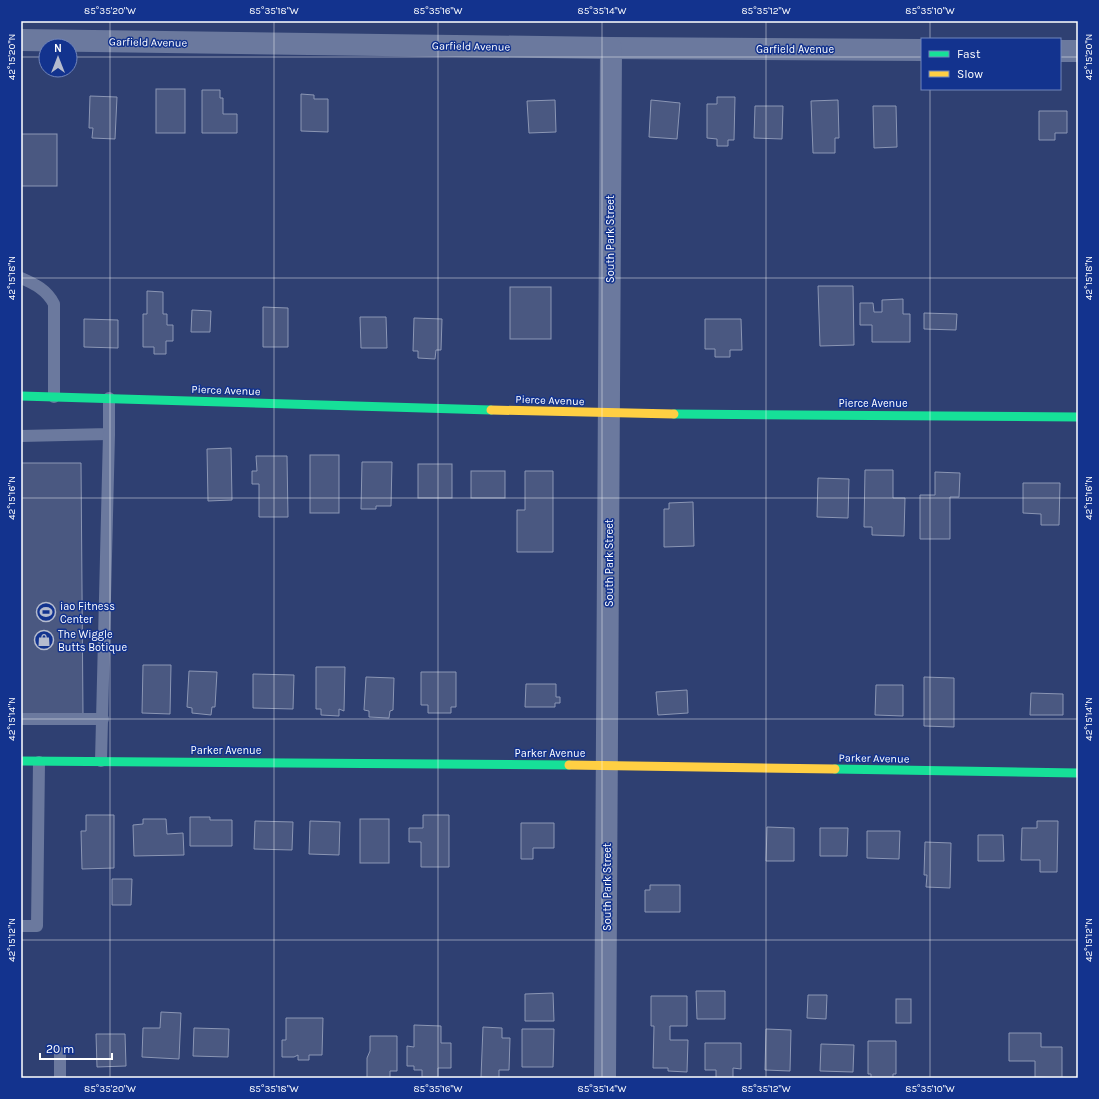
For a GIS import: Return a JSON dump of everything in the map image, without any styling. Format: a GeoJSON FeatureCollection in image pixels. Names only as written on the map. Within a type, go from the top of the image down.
{"type":"FeatureCollection","features":[{"type":"Feature","properties":{"kind":"street","name":"Garfield Avenue"},"geometry":{"type":"LineString","coordinates":[[21,40],[611,48],[921,50]]}},
{"type":"Feature","properties":{"kind":"street","name":"South Park Street"},"geometry":{"type":"LineString","coordinates":[[605,1078],[611,48]]}},
{"type":"Feature","properties":{"kind":"street"},"geometry":{"type":"LineString","coordinates":[[1061,51],[1078,51]]}},
{"type":"Feature","properties":{"kind":"street","name":"Pierce Avenue"},"geometry":{"type":"LineString","coordinates":[[21,396],[610,414],[1078,417]]}},
{"type":"Feature","properties":{"kind":"street","name":"Parker Avenue"},"geometry":{"type":"LineString","coordinates":[[21,761],[607,765],[1078,773]]}},
{"type":"Feature","properties":{"kind":"lane"},"geometry":{"type":"LineString","coordinates":[[21,278],[40,288],[50,296],[54,304],[54,397]]}},
{"type":"Feature","properties":{"kind":"lane"},"geometry":{"type":"LineString","coordinates":[[101,762],[109,398]]}},
{"type":"Feature","properties":{"kind":"lane"},"geometry":{"type":"LineString","coordinates":[[21,436],[109,434]]}},
{"type":"Feature","properties":{"kind":"lane"},"geometry":{"type":"LineString","coordinates":[[21,719],[103,719]]}},
{"type":"Feature","properties":{"kind":"lane"},"geometry":{"type":"LineString","coordinates":[[21,926],[37,926],[39,762]]}},
{"type":"Feature","properties":{"kind":"lane"},"geometry":{"type":"LineString","coordinates":[[60,1053],[60,1078]]}},
{"type":"Feature","properties":{"kind":"building"},"geometry":{"type":"Polygon","coordinates":[[[156,89],[185,89],[185,133],[156,133],[156,89]]]}},
{"type":"Feature","properties":{"kind":"building"},"geometry":{"type":"Polygon","coordinates":[[[202,90],[220,90],[220,98],[223,98],[223,114],[237,114],[237,133],[202,133],[202,90]]]}},
{"type":"Feature","properties":{"kind":"building"},"geometry":{"type":"Polygon","coordinates":[[[301,94],[314,95],[314,99],[328,99],[328,132],[301,131],[301,94]]]}},
{"type":"Feature","properties":{"kind":"building"},"geometry":{"type":"Polygon","coordinates":[[[90,96],[117,97],[115,139],[92,138],[93,128],[89,128],[90,96]]]}},
{"type":"Feature","properties":{"kind":"building"},"geometry":{"type":"Polygon","coordinates":[[[717,97],[735,97],[734,140],[728,140],[728,146],[717,146],[717,139],[707,138],[707,104],[717,104],[717,97]]]}},
{"type":"Feature","properties":{"kind":"building"},"geometry":{"type":"Polygon","coordinates":[[[555,100],[556,132],[529,133],[527,101],[555,100]]]}},
{"type":"Feature","properties":{"kind":"building"},"geometry":{"type":"Polygon","coordinates":[[[651,100],[680,103],[677,139],[649,137],[651,100]]]}},
{"type":"Feature","properties":{"kind":"building"},"geometry":{"type":"Polygon","coordinates":[[[838,100],[839,138],[835,138],[835,153],[813,153],[811,101],[838,100]]]}},
{"type":"Feature","properties":{"kind":"building"},"geometry":{"type":"Polygon","coordinates":[[[755,106],[783,106],[782,139],[754,138],[755,106]]]}},
{"type":"Feature","properties":{"kind":"building"},"geometry":{"type":"Polygon","coordinates":[[[873,106],[896,106],[897,147],[874,148],[873,106]]]}},
{"type":"Feature","properties":{"kind":"building"},"geometry":{"type":"Polygon","coordinates":[[[1039,111],[1067,111],[1067,133],[1055,133],[1055,140],[1039,140],[1039,111]]]}},
{"type":"Feature","properties":{"kind":"building"},"geometry":{"type":"Polygon","coordinates":[[[21,134],[57,134],[57,186],[21,186],[21,134]]]}},
{"type":"Feature","properties":{"kind":"building"},"geometry":{"type":"Polygon","coordinates":[[[818,286],[853,286],[854,345],[820,346],[818,286]]]}},
{"type":"Feature","properties":{"kind":"building"},"geometry":{"type":"Polygon","coordinates":[[[510,287],[551,287],[551,339],[510,339],[510,287]]]}},
{"type":"Feature","properties":{"kind":"building"},"geometry":{"type":"Polygon","coordinates":[[[147,291],[163,292],[163,314],[167,314],[167,325],[173,325],[173,341],[166,341],[166,354],[154,354],[154,347],[143,347],[143,314],[147,314],[147,291]]]}},
{"type":"Feature","properties":{"kind":"building"},"geometry":{"type":"Polygon","coordinates":[[[903,299],[903,314],[910,314],[910,342],[872,342],[872,325],[860,325],[860,303],[873,303],[874,312],[882,312],[882,300],[903,299]]]}},
{"type":"Feature","properties":{"kind":"building"},"geometry":{"type":"Polygon","coordinates":[[[263,307],[288,308],[288,347],[263,347],[263,307]]]}},
{"type":"Feature","properties":{"kind":"building"},"geometry":{"type":"Polygon","coordinates":[[[192,310],[211,311],[210,332],[191,332],[192,310]]]}},
{"type":"Feature","properties":{"kind":"building"},"geometry":{"type":"Polygon","coordinates":[[[924,313],[957,314],[956,330],[924,329],[924,313]]]}},
{"type":"Feature","properties":{"kind":"building"},"geometry":{"type":"Polygon","coordinates":[[[360,317],[386,317],[387,348],[361,348],[360,317]]]}},
{"type":"Feature","properties":{"kind":"building"},"geometry":{"type":"Polygon","coordinates":[[[414,318],[442,319],[441,350],[436,350],[435,359],[418,358],[418,351],[413,351],[414,318]]]}},
{"type":"Feature","properties":{"kind":"building"},"geometry":{"type":"Polygon","coordinates":[[[84,319],[118,320],[118,348],[84,347],[84,319]]]}},
{"type":"Feature","properties":{"kind":"building"},"geometry":{"type":"Polygon","coordinates":[[[705,319],[741,319],[742,350],[730,350],[730,357],[715,357],[715,349],[705,349],[705,319]]]}},
{"type":"Feature","properties":{"kind":"building"},"geometry":{"type":"Polygon","coordinates":[[[231,448],[232,500],[208,501],[207,449],[231,448]]]}},
{"type":"Feature","properties":{"kind":"building"},"geometry":{"type":"Polygon","coordinates":[[[310,455],[339,455],[339,513],[310,513],[310,455]]]}},
{"type":"Feature","properties":{"kind":"building"},"geometry":{"type":"Polygon","coordinates":[[[256,456],[287,456],[288,517],[259,517],[259,484],[252,484],[252,471],[257,471],[256,456]]]}},
{"type":"Feature","properties":{"kind":"building"},"geometry":{"type":"Polygon","coordinates":[[[362,462],[392,462],[391,506],[376,506],[376,509],[361,509],[362,462]]]}},
{"type":"Feature","properties":{"kind":"building"},"geometry":{"type":"Polygon","coordinates":[[[21,463],[81,463],[83,716],[21,716],[21,463]]]}},
{"type":"Feature","properties":{"kind":"building"},"geometry":{"type":"Polygon","coordinates":[[[418,464],[452,464],[452,498],[418,498],[418,464]]]}},
{"type":"Feature","properties":{"kind":"building"},"geometry":{"type":"Polygon","coordinates":[[[865,470],[893,470],[893,498],[905,498],[904,536],[872,535],[872,527],[864,527],[865,470]]]}},
{"type":"Feature","properties":{"kind":"building"},"geometry":{"type":"Polygon","coordinates":[[[471,471],[505,471],[505,498],[471,498],[471,471]]]}},
{"type":"Feature","properties":{"kind":"building"},"geometry":{"type":"Polygon","coordinates":[[[525,471],[553,471],[553,552],[517,552],[517,510],[525,510],[525,471]]]}},
{"type":"Feature","properties":{"kind":"building"},"geometry":{"type":"Polygon","coordinates":[[[935,472],[960,473],[959,497],[950,497],[950,539],[920,539],[920,495],[935,495],[935,472]]]}},
{"type":"Feature","properties":{"kind":"building"},"geometry":{"type":"Polygon","coordinates":[[[818,478],[849,479],[848,518],[817,517],[818,478]]]}},
{"type":"Feature","properties":{"kind":"building"},"geometry":{"type":"Polygon","coordinates":[[[1023,483],[1060,483],[1059,525],[1041,525],[1041,514],[1023,513],[1023,483]]]}},
{"type":"Feature","properties":{"kind":"building"},"geometry":{"type":"Polygon","coordinates":[[[693,502],[694,546],[664,547],[664,509],[669,509],[669,503],[693,502]]]}},
{"type":"Feature","properties":{"kind":"building"},"geometry":{"type":"Polygon","coordinates":[[[143,665],[171,665],[170,714],[142,713],[143,665]]]}},
{"type":"Feature","properties":{"kind":"building"},"geometry":{"type":"Polygon","coordinates":[[[316,667],[345,667],[344,711],[339,709],[339,716],[321,715],[321,709],[316,709],[316,667]]]}},
{"type":"Feature","properties":{"kind":"building"},"geometry":{"type":"Polygon","coordinates":[[[189,671],[217,672],[215,707],[212,707],[211,715],[192,713],[192,708],[187,707],[189,671]]]}},
{"type":"Feature","properties":{"kind":"building"},"geometry":{"type":"Polygon","coordinates":[[[421,672],[456,672],[456,707],[451,707],[451,713],[428,713],[428,705],[421,705],[421,672]]]}},
{"type":"Feature","properties":{"kind":"building"},"geometry":{"type":"Polygon","coordinates":[[[253,674],[294,675],[293,709],[253,708],[253,674]]]}},
{"type":"Feature","properties":{"kind":"building"},"geometry":{"type":"Polygon","coordinates":[[[366,677],[394,678],[393,710],[390,711],[389,718],[369,717],[369,711],[364,710],[366,677]]]}},
{"type":"Feature","properties":{"kind":"building"},"geometry":{"type":"Polygon","coordinates":[[[924,677],[954,678],[954,727],[924,726],[924,677]]]}},
{"type":"Feature","properties":{"kind":"building"},"geometry":{"type":"Polygon","coordinates":[[[526,684],[556,684],[556,697],[560,697],[560,703],[555,703],[555,707],[525,707],[526,684]]]}},
{"type":"Feature","properties":{"kind":"building"},"geometry":{"type":"Polygon","coordinates":[[[876,685],[903,685],[903,716],[875,715],[876,685]]]}},
{"type":"Feature","properties":{"kind":"building"},"geometry":{"type":"Polygon","coordinates":[[[687,690],[688,713],[658,715],[656,692],[687,690]]]}},
{"type":"Feature","properties":{"kind":"building"},"geometry":{"type":"Polygon","coordinates":[[[1031,693],[1063,694],[1063,715],[1030,715],[1031,693]]]}},
{"type":"Feature","properties":{"kind":"building"},"geometry":{"type":"Polygon","coordinates":[[[86,815],[114,815],[114,868],[82,869],[81,831],[86,831],[86,815]]]}},
{"type":"Feature","properties":{"kind":"building"},"geometry":{"type":"Polygon","coordinates":[[[423,815],[449,815],[449,867],[421,867],[421,842],[409,842],[409,828],[423,828],[423,815]]]}},
{"type":"Feature","properties":{"kind":"building"},"geometry":{"type":"Polygon","coordinates":[[[190,817],[210,817],[210,820],[232,820],[232,846],[190,846],[190,817]]]}},
{"type":"Feature","properties":{"kind":"building"},"geometry":{"type":"Polygon","coordinates":[[[143,819],[166,819],[167,834],[183,833],[184,855],[134,856],[133,825],[143,824],[143,819]]]}},
{"type":"Feature","properties":{"kind":"building"},"geometry":{"type":"Polygon","coordinates":[[[360,819],[389,819],[389,863],[360,863],[360,819]]]}},
{"type":"Feature","properties":{"kind":"building"},"geometry":{"type":"Polygon","coordinates":[[[255,821],[293,822],[292,850],[254,849],[255,821]]]}},
{"type":"Feature","properties":{"kind":"building"},"geometry":{"type":"Polygon","coordinates":[[[310,821],[340,822],[339,855],[309,854],[310,821]]]}},
{"type":"Feature","properties":{"kind":"building"},"geometry":{"type":"Polygon","coordinates":[[[1037,821],[1058,821],[1057,872],[1040,872],[1040,860],[1021,860],[1022,828],[1037,828],[1037,821]]]}},
{"type":"Feature","properties":{"kind":"building"},"geometry":{"type":"Polygon","coordinates":[[[521,823],[554,823],[554,848],[533,848],[533,859],[521,859],[521,823]]]}},
{"type":"Feature","properties":{"kind":"building"},"geometry":{"type":"Polygon","coordinates":[[[767,827],[794,828],[794,861],[766,861],[767,827]]]}},
{"type":"Feature","properties":{"kind":"building"},"geometry":{"type":"Polygon","coordinates":[[[820,828],[848,828],[847,856],[820,856],[820,828]]]}},
{"type":"Feature","properties":{"kind":"building"},"geometry":{"type":"Polygon","coordinates":[[[867,831],[900,831],[899,859],[867,858],[867,831]]]}},
{"type":"Feature","properties":{"kind":"building"},"geometry":{"type":"Polygon","coordinates":[[[978,835],[1003,835],[1004,861],[978,861],[978,835]]]}},
{"type":"Feature","properties":{"kind":"building"},"geometry":{"type":"Polygon","coordinates":[[[925,842],[951,843],[950,888],[926,887],[927,875],[924,875],[925,842]]]}},
{"type":"Feature","properties":{"kind":"building"},"geometry":{"type":"Polygon","coordinates":[[[112,879],[132,879],[131,905],[112,905],[112,879]]]}},
{"type":"Feature","properties":{"kind":"building"},"geometry":{"type":"Polygon","coordinates":[[[650,885],[680,885],[680,912],[645,912],[645,890],[650,890],[650,885]]]}},
{"type":"Feature","properties":{"kind":"building"},"geometry":{"type":"Polygon","coordinates":[[[696,991],[725,991],[725,1019],[697,1019],[696,991]]]}},
{"type":"Feature","properties":{"kind":"building"},"geometry":{"type":"Polygon","coordinates":[[[553,993],[554,1021],[525,1021],[525,994],[553,993]]]}},
{"type":"Feature","properties":{"kind":"building"},"geometry":{"type":"Polygon","coordinates":[[[808,995],[827,995],[826,1019],[807,1018],[808,995]]]}},
{"type":"Feature","properties":{"kind":"building"},"geometry":{"type":"Polygon","coordinates":[[[651,996],[687,996],[687,1026],[670,1026],[670,1040],[688,1040],[687,1072],[668,1071],[668,1068],[653,1068],[654,1026],[651,1026],[651,996]]]}},
{"type":"Feature","properties":{"kind":"building"},"geometry":{"type":"Polygon","coordinates":[[[896,999],[911,999],[911,1023],[896,1023],[896,999]]]}},
{"type":"Feature","properties":{"kind":"building"},"geometry":{"type":"Polygon","coordinates":[[[161,1012],[181,1013],[179,1059],[142,1057],[143,1028],[160,1028],[161,1012]]]}},
{"type":"Feature","properties":{"kind":"building"},"geometry":{"type":"Polygon","coordinates":[[[286,1018],[323,1018],[322,1055],[309,1055],[309,1060],[298,1060],[298,1055],[294,1057],[282,1057],[282,1040],[286,1040],[286,1018]]]}},
{"type":"Feature","properties":{"kind":"building"},"geometry":{"type":"Polygon","coordinates":[[[414,1025],[441,1026],[441,1043],[451,1043],[451,1068],[438,1068],[438,1077],[422,1077],[422,1070],[414,1070],[414,1066],[407,1066],[407,1046],[414,1047],[414,1025]]]}},
{"type":"Feature","properties":{"kind":"building"},"geometry":{"type":"Polygon","coordinates":[[[483,1027],[502,1028],[502,1038],[510,1038],[509,1070],[499,1070],[499,1078],[481,1077],[483,1027]]]}},
{"type":"Feature","properties":{"kind":"building"},"geometry":{"type":"Polygon","coordinates":[[[194,1028],[229,1029],[228,1057],[193,1056],[194,1028]]]}},
{"type":"Feature","properties":{"kind":"building"},"geometry":{"type":"Polygon","coordinates":[[[522,1029],[554,1029],[553,1067],[522,1067],[522,1029]]]}},
{"type":"Feature","properties":{"kind":"building"},"geometry":{"type":"Polygon","coordinates":[[[766,1029],[791,1030],[790,1071],[765,1070],[766,1029]]]}},
{"type":"Feature","properties":{"kind":"building"},"geometry":{"type":"Polygon","coordinates":[[[1009,1033],[1041,1033],[1041,1047],[1062,1047],[1062,1078],[1035,1077],[1035,1061],[1009,1061],[1009,1033]]]}},
{"type":"Feature","properties":{"kind":"building"},"geometry":{"type":"Polygon","coordinates":[[[96,1034],[125,1034],[126,1066],[97,1067],[96,1034]]]}},
{"type":"Feature","properties":{"kind":"building"},"geometry":{"type":"Polygon","coordinates":[[[370,1036],[397,1036],[397,1071],[390,1071],[390,1078],[367,1078],[367,1058],[370,1051],[370,1036]]]}},
{"type":"Feature","properties":{"kind":"building"},"geometry":{"type":"Polygon","coordinates":[[[868,1041],[896,1041],[896,1074],[893,1074],[893,1078],[871,1078],[871,1074],[868,1074],[868,1041]]]}},
{"type":"Feature","properties":{"kind":"building"},"geometry":{"type":"Polygon","coordinates":[[[705,1043],[741,1043],[741,1069],[733,1068],[733,1078],[716,1078],[716,1070],[705,1070],[705,1043]]]}},
{"type":"Feature","properties":{"kind":"building"},"geometry":{"type":"Polygon","coordinates":[[[821,1044],[854,1045],[853,1072],[820,1071],[821,1044]]]}},
{"type":"Feature","properties":{"kind":"traffic: fast"},"geometry":{"type":"LineString","coordinates":[[21,396],[491,410]]}},
{"type":"Feature","properties":{"kind":"traffic: fast"},"geometry":{"type":"LineString","coordinates":[[674,414],[1078,417]]}},
{"type":"Feature","properties":{"kind":"traffic: fast"},"geometry":{"type":"LineString","coordinates":[[21,761],[569,765]]}},
{"type":"Feature","properties":{"kind":"traffic: fast"},"geometry":{"type":"LineString","coordinates":[[835,769],[1078,773]]}},
{"type":"Feature","properties":{"kind":"traffic: slow"},"geometry":{"type":"LineString","coordinates":[[491,410],[674,414]]}},
{"type":"Feature","properties":{"kind":"traffic: slow"},"geometry":{"type":"LineString","coordinates":[[569,765],[835,769]]}},
{"type":"Feature","properties":{"kind":"place","name":"iao Fitness Center"},"geometry":{"type":"Point","coordinates":[46,612]}},
{"type":"Feature","properties":{"kind":"place","name":"The Wiggle Butts Botique"},"geometry":{"type":"Point","coordinates":[44,640]}}]}
